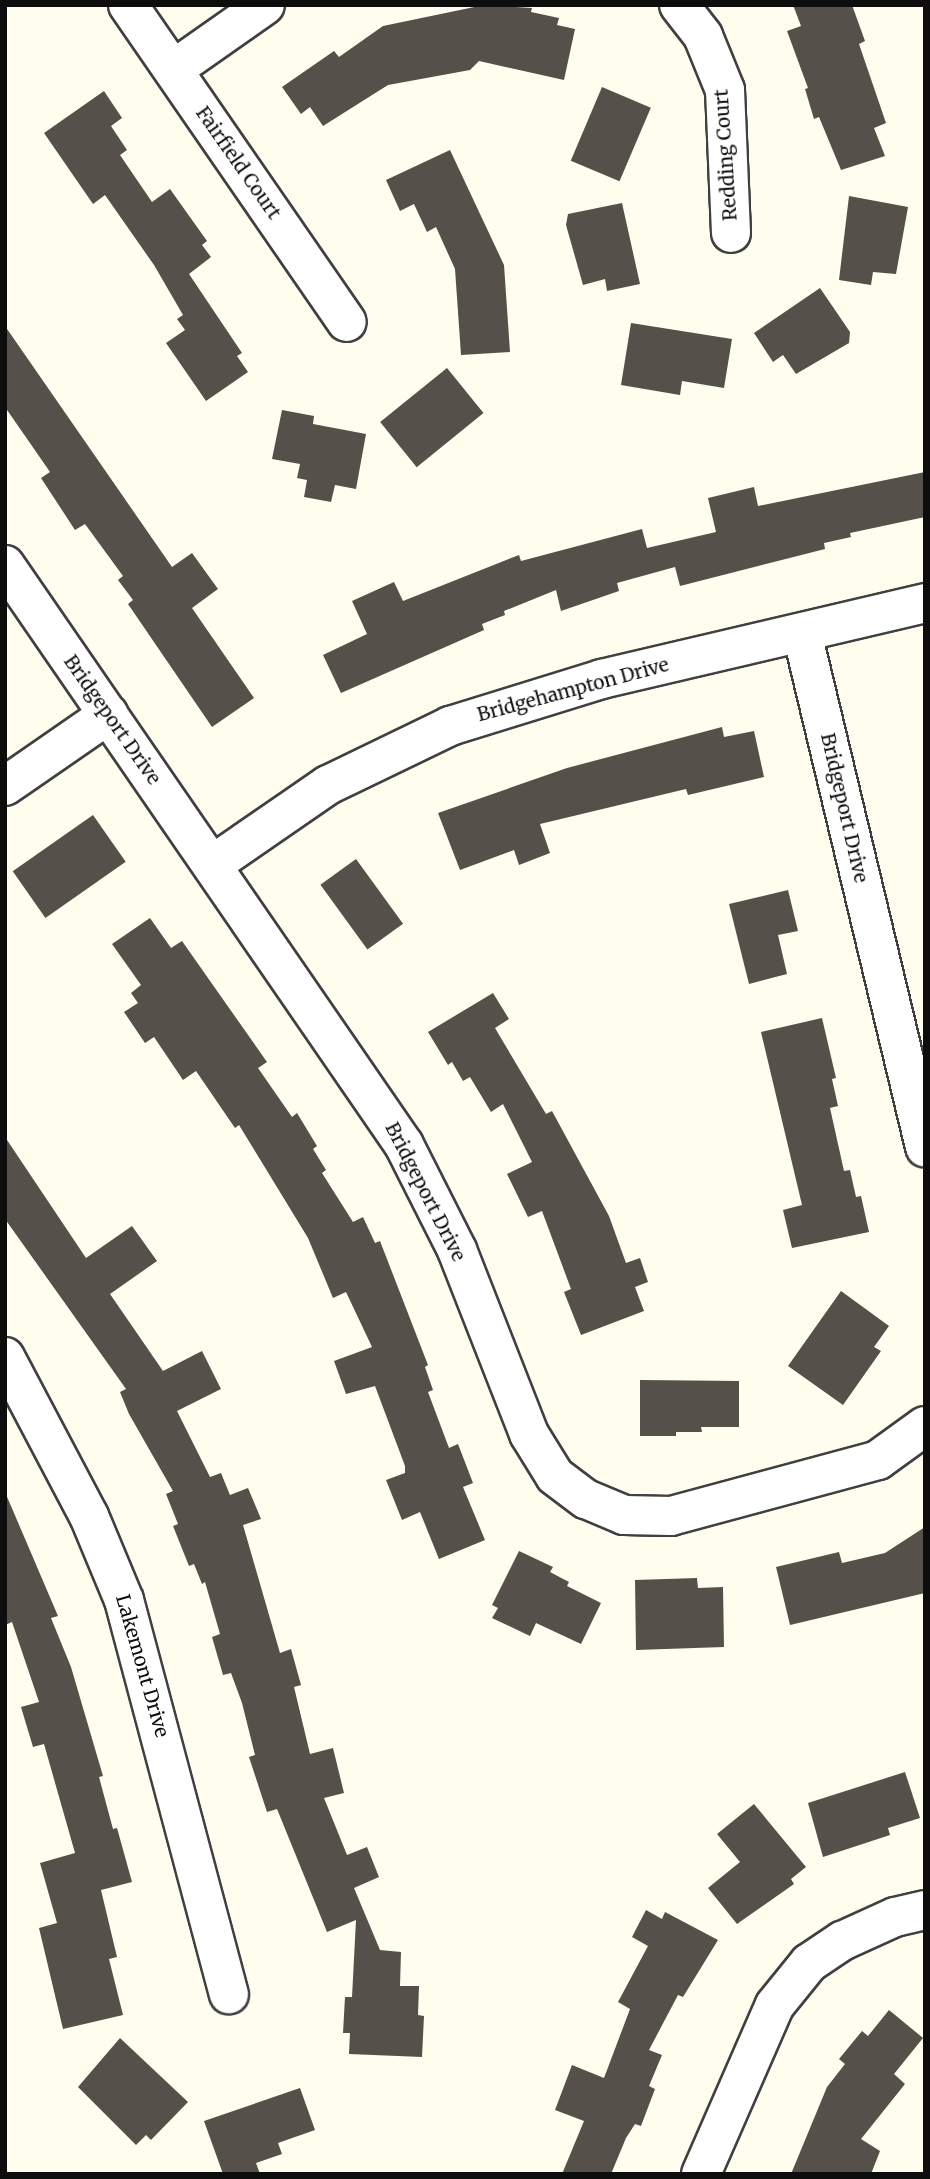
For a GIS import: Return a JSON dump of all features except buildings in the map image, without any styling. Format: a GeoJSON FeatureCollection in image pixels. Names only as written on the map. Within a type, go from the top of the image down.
{"type":"FeatureCollection","features":[{"type":"Feature","properties":{"kind":"street","name":"Fairfield Court"},"geometry":{"type":"LineString","coordinates":[[128,5],[347,322]]}},
{"type":"Feature","properties":{"kind":"street"},"geometry":{"type":"LineString","coordinates":[[174,69],[265,5]]}},
{"type":"Feature","properties":{"kind":"street","name":"Redding Court"},"geometry":{"type":"LineString","coordinates":[[678,5],[703,36],[725,90],[731,233]]}},
{"type":"Feature","properties":{"kind":"street","name":"Bridgeport Drive"},"geometry":{"type":"LineString","coordinates":[[5,565],[404,1145],[457,1250],[529,1434],[555,1476],[586,1499],[624,1515],[671,1516],[866,1465],[914,1438],[925,1426]]}},
{"type":"Feature","properties":{"kind":"street","name":"Bridgehampton Drive"},"geometry":{"type":"LineString","coordinates":[[212,865],[328,785],[450,726],[602,679],[925,603]]}},
{"type":"Feature","properties":{"kind":"street","name":"Bridgeport Drive"},"geometry":{"type":"LineString","coordinates":[[802,633],[925,1146]]}},
{"type":"Feature","properties":{"kind":"street"},"geometry":{"type":"LineString","coordinates":[[5,786],[108,714]]}},
{"type":"Feature","properties":{"kind":"street","name":"Lakemont Drive"},"geometry":{"type":"LineString","coordinates":[[5,1357],[89,1516],[124,1600],[229,1994]]}},
{"type":"Feature","properties":{"kind":"street"},"geometry":{"type":"LineString","coordinates":[[701,2174],[775,2005],[809,1963],[842,1941],[895,1917],[925,1910]]}}]}
